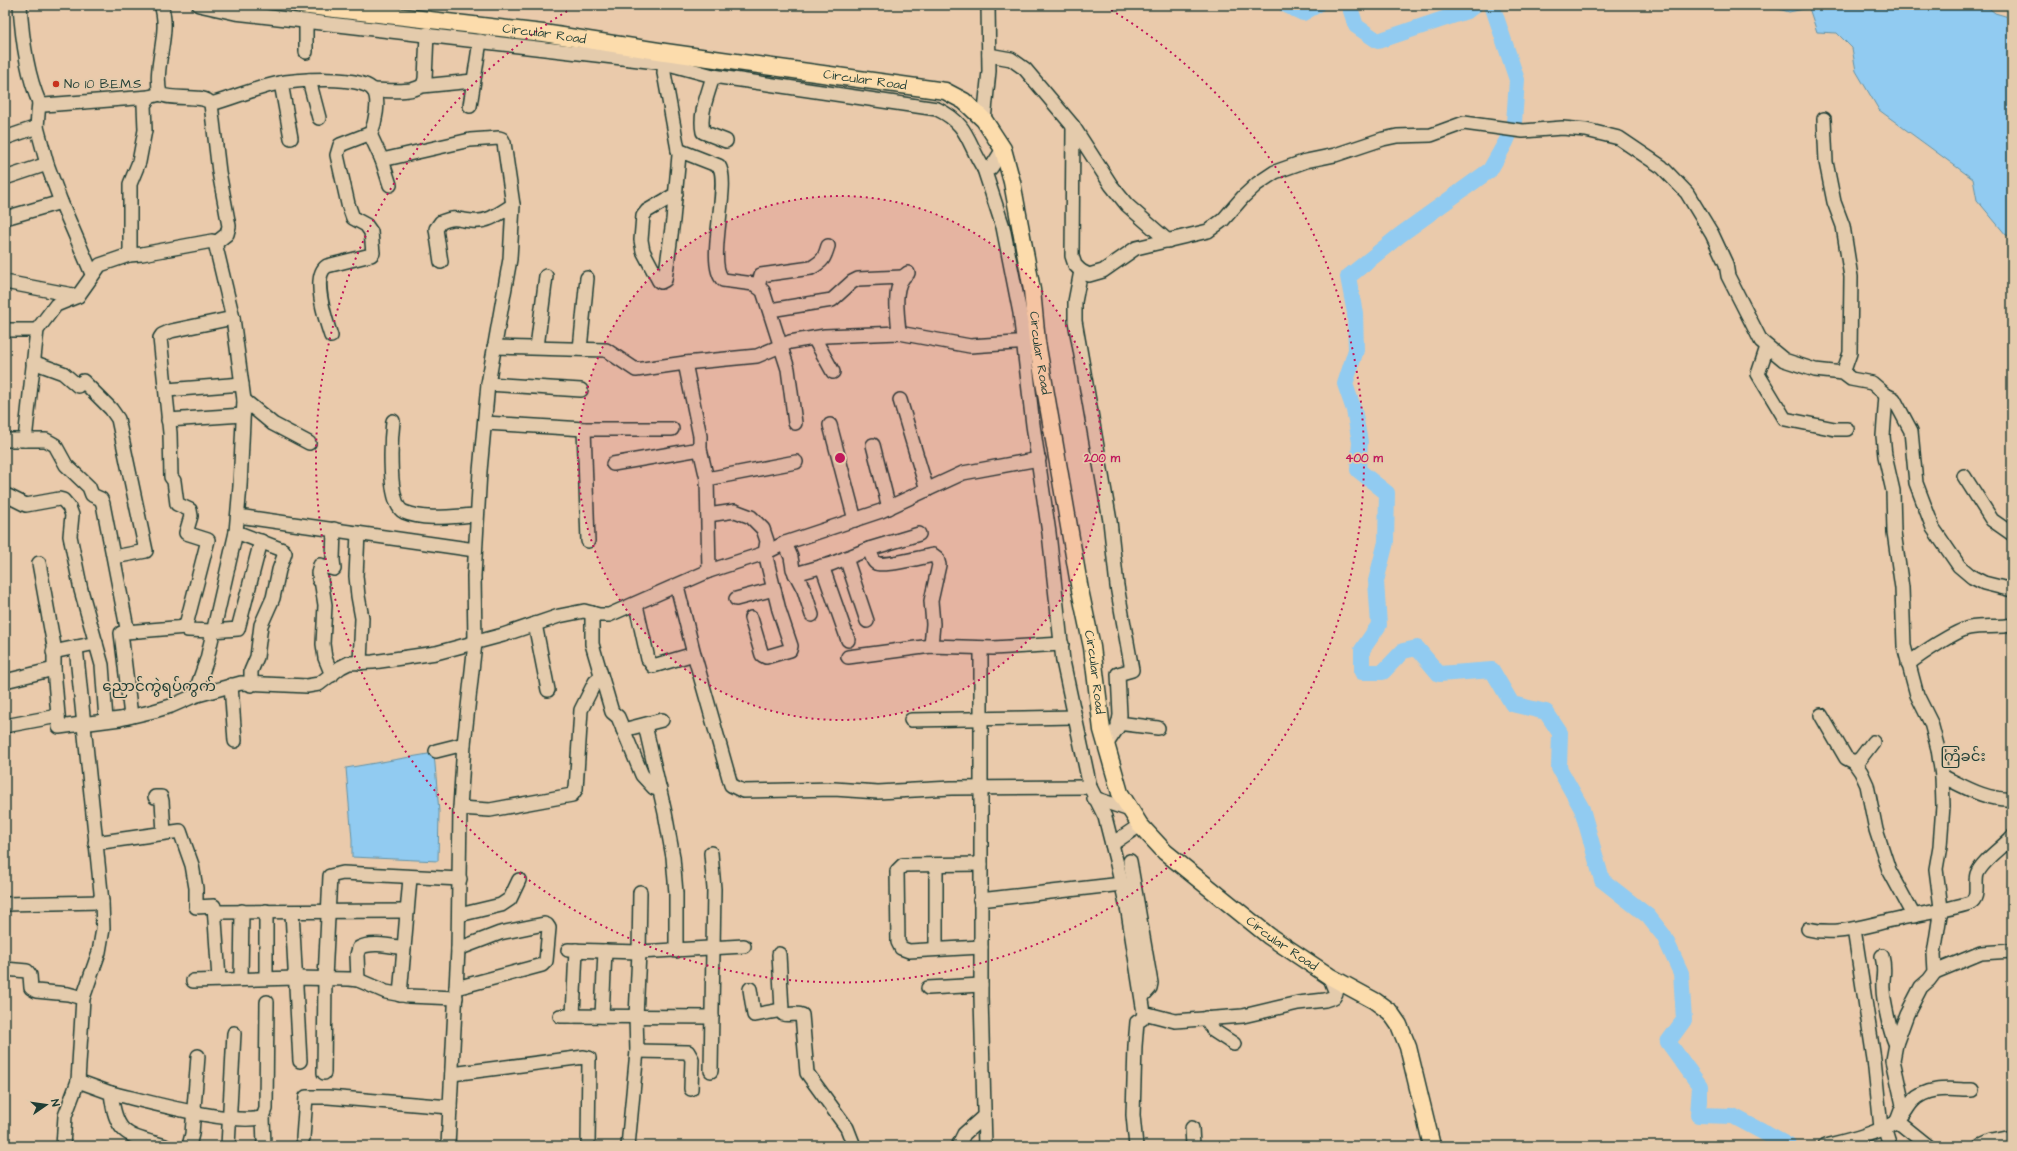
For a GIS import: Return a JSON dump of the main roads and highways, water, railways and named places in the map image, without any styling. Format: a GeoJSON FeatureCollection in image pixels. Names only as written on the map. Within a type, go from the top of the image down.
{"type":"FeatureCollection","features":[{"type":"Feature","properties":{"kind":"main road","name":"Circular Road"},"geometry":{"type":"LineString","coordinates":[[300,5],[456,22],[665,58],[944,91],[964,101],[984,120],[1003,149],[1012,182],[1032,290],[1031,342],[1092,648],[1102,730],[1120,793],[1140,824],[1165,852],[1268,936],[1329,976],[1375,1000],[1390,1012],[1399,1025],[1408,1047],[1432,1146]]}},
{"type":"Feature","properties":{"kind":"water"},"geometry":{"type":"Polygon","coordinates":[[[1765,5],[1985,5],[1995,13],[2012,18],[2012,236],[2006,235],[1977,200],[1973,179],[1879,110],[1856,71],[1852,48],[1837,33],[1817,32],[1809,8],[1789,12],[1765,5]]]}},
{"type":"Feature","properties":{"kind":"water"},"geometry":{"type":"Polygon","coordinates":[[[434,753],[439,812],[438,861],[352,857],[352,839],[346,768],[434,753]]]}},
{"type":"Feature","properties":{"kind":"waterway"},"geometry":{"type":"LineString","coordinates":[[1286,5],[1303,13],[1317,5]]}},
{"type":"Feature","properties":{"kind":"waterway"},"geometry":{"type":"LineString","coordinates":[[1349,5],[1356,26],[1378,41],[1467,11],[1475,5]]}},
{"type":"Feature","properties":{"kind":"waterway"},"geometry":{"type":"LineString","coordinates":[[1490,5],[1493,8],[1517,80],[1514,123],[1506,142],[1490,170],[1400,235],[1348,277],[1355,313],[1356,350],[1345,384],[1354,410],[1360,442],[1358,470],[1387,493],[1386,542],[1376,581],[1379,625],[1362,650],[1362,672],[1383,672],[1403,651],[1417,648],[1439,674],[1492,670],[1512,704],[1546,712],[1560,733],[1559,768],[1582,809],[1602,880],[1648,916],[1664,936],[1681,973],[1684,1020],[1668,1042],[1700,1086],[1698,1115],[1733,1116],[1789,1146]]}},
{"type":"Feature","properties":{"kind":"place","name":"No 10 B.E.M.S"},"geometry":{"type":"Point","coordinates":[56,84]}},
{"type":"Feature","properties":{"kind":"district","name":"ညောင်ကွဲရပ်ကွက်"},"geometry":{"type":"Point","coordinates":[159,686]}},
{"type":"Feature","properties":{"kind":"district","name":"ကြံခင်း"},"geometry":{"type":"Point","coordinates":[1963,756]}}]}
